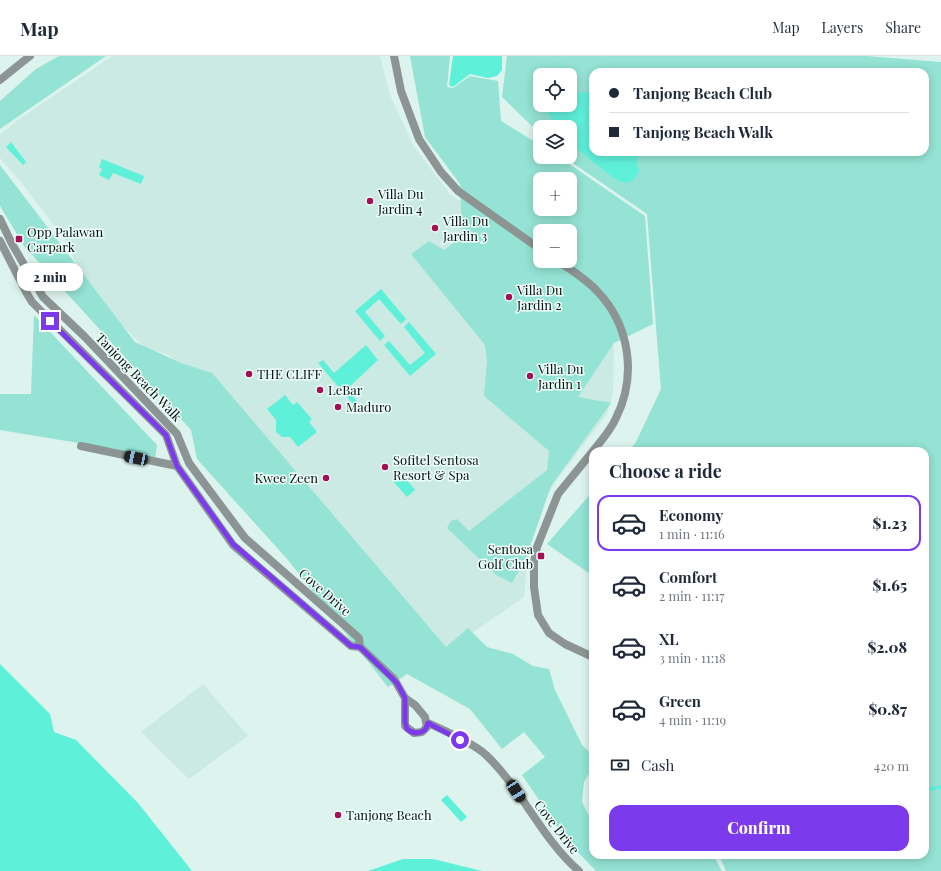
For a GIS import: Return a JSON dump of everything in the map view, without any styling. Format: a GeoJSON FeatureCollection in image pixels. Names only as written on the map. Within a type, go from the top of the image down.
{"type":"FeatureCollection","features":[{"type":"Feature","properties":{"kind":"street"},"geometry":{"type":"LineString","coordinates":[[0,80],[30,56]]}},
{"type":"Feature","properties":{"kind":"street"},"geometry":{"type":"LineString","coordinates":[[394,56],[401,91],[419,139],[441,172],[458,191],[533,243]]}},
{"type":"Feature","properties":{"kind":"street","name":"Tanjong Beach Walk"},"geometry":{"type":"LineString","coordinates":[[0,219],[12,244],[43,297],[84,336],[177,434],[189,463],[246,538],[287,575]]}},
{"type":"Feature","properties":{"kind":"street","name":"Tanjong Beach Walk"},"geometry":{"type":"LineString","coordinates":[[4,228],[1,244],[32,302],[166,435],[177,466],[233,544],[265,571]]}},
{"type":"Feature","properties":{"kind":"street"},"geometry":{"type":"LineString","coordinates":[[567,268],[597,290],[617,316],[626,342],[628,366],[626,395],[616,419],[596,447]]}},
{"type":"Feature","properties":{"kind":"street"},"geometry":{"type":"LineString","coordinates":[[81,446],[177,466]]}},
{"type":"Feature","properties":{"kind":"street"},"geometry":{"type":"LineString","coordinates":[[589,456],[558,494],[537,547],[534,562],[534,587],[538,615],[549,633],[565,644],[589,655]]}},
{"type":"Feature","properties":{"kind":"street"},"geometry":{"type":"LineString","coordinates":[[265,571],[272,562]]}},
{"type":"Feature","properties":{"kind":"street","name":"Cove Drive"},"geometry":{"type":"LineString","coordinates":[[265,571],[351,646],[360,647],[394,679],[405,698],[418,708],[428,723],[485,754],[509,780],[530,813],[552,842],[579,871]]}},
{"type":"Feature","properties":{"kind":"street","name":"Cove Drive"},"geometry":{"type":"LineString","coordinates":[[287,575],[359,638],[360,647]]}},
{"type":"Feature","properties":{"kind":"street"},"geometry":{"type":"LineString","coordinates":[[405,698],[405,722],[407,729],[416,734],[425,730],[428,723]]}},
{"type":"Feature","properties":{"kind":"shaded area"},"geometry":{"type":"Polygon","coordinates":[[[59,56],[106,56],[0,129],[0,101],[36,69],[59,56]]]}},
{"type":"Feature","properties":{"kind":"shaded area"},"geometry":{"type":"Polygon","coordinates":[[[112,56],[380,56],[390,95],[413,145],[450,194],[533,256],[533,268],[552,268],[575,282],[614,348],[613,393],[607,414],[559,477],[538,509],[529,543],[524,597],[446,651],[224,426],[169,355],[145,348],[112,315],[79,270],[66,241],[0,158],[0,135],[15,122],[112,56]]]}},
{"type":"Feature","properties":{"kind":"shaded area"},"geometry":{"type":"Polygon","coordinates":[[[410,56],[450,56],[447,87],[453,88],[470,76],[498,81],[501,121],[533,141],[533,164],[569,164],[645,216],[653,324],[614,343],[578,397],[611,403],[551,486],[526,558],[512,583],[496,575],[447,528],[451,521],[457,519],[469,531],[547,470],[549,451],[484,396],[487,361],[485,345],[411,254],[429,241],[444,250],[462,237],[460,184],[425,137],[410,56]]]}},
{"type":"Feature","properties":{"kind":"shaded area"},"geometry":{"type":"Polygon","coordinates":[[[453,56],[502,56],[502,70],[497,76],[488,78],[470,74],[453,87],[449,85],[453,56]]]}},
{"type":"Feature","properties":{"kind":"shaded area"},"geometry":{"type":"Polygon","coordinates":[[[507,56],[866,56],[941,62],[941,871],[726,871],[721,859],[929,859],[929,447],[632,447],[636,442],[661,389],[647,214],[574,164],[577,164],[577,120],[533,120],[533,127],[502,97],[507,56]]]}},
{"type":"Feature","properties":{"kind":"shaded area"},"geometry":{"type":"Polygon","coordinates":[[[577,92],[580,93],[589,92],[589,156],[638,156],[637,165],[639,171],[636,176],[628,182],[622,182],[611,176],[577,149],[577,120],[553,120],[547,112],[577,112],[577,92]]]}},
{"type":"Feature","properties":{"kind":"shaded area"},"geometry":{"type":"Polygon","coordinates":[[[11,142],[26,162],[23,165],[6,147],[11,142]]]}},
{"type":"Feature","properties":{"kind":"shaded area"},"geometry":{"type":"Polygon","coordinates":[[[102,159],[144,176],[141,184],[113,173],[109,180],[99,175],[102,169],[99,167],[102,159]]]}},
{"type":"Feature","properties":{"kind":"shaded area"},"geometry":{"type":"Polygon","coordinates":[[[0,165],[135,342],[181,363],[212,373],[446,647],[468,628],[487,647],[513,654],[533,666],[549,669],[555,690],[582,745],[589,752],[589,774],[584,782],[582,802],[589,816],[589,859],[715,859],[722,871],[596,871],[567,841],[522,775],[545,757],[524,732],[502,749],[470,709],[407,674],[388,687],[288,560],[197,459],[191,430],[24,246],[0,206],[0,165]]]}},
{"type":"Feature","properties":{"kind":"shaded area"},"geometry":{"type":"Polygon","coordinates":[[[381,289],[406,319],[401,324],[379,299],[365,312],[385,336],[380,341],[355,311],[381,289]]]}},
{"type":"Feature","properties":{"kind":"shaded area"},"geometry":{"type":"Polygon","coordinates":[[[34,315],[157,445],[155,460],[148,465],[137,462],[115,449],[0,430],[0,394],[31,394],[34,315]]]}},
{"type":"Feature","properties":{"kind":"shaded area"},"geometry":{"type":"Polygon","coordinates":[[[409,322],[436,354],[410,376],[384,345],[389,341],[410,365],[425,353],[404,327],[409,322]]]}},
{"type":"Feature","properties":{"kind":"shaded area"},"geometry":{"type":"Polygon","coordinates":[[[366,345],[378,360],[347,389],[357,401],[353,404],[318,363],[323,360],[334,373],[366,345]]]}},
{"type":"Feature","properties":{"kind":"shaded area"},"geometry":{"type":"Polygon","coordinates":[[[285,395],[293,405],[297,402],[312,419],[309,422],[317,432],[298,447],[290,437],[282,437],[276,432],[276,420],[267,409],[285,395]]]}},
{"type":"Feature","properties":{"kind":"shaded area"},"geometry":{"type":"Polygon","coordinates":[[[401,473],[415,490],[407,497],[392,480],[401,473]]]}},
{"type":"Feature","properties":{"kind":"shaded area"},"geometry":{"type":"Polygon","coordinates":[[[589,496],[589,573],[547,544],[589,496]]]}},
{"type":"Feature","properties":{"kind":"shaded area"},"geometry":{"type":"Polygon","coordinates":[[[0,664],[50,714],[54,732],[76,740],[138,803],[192,871],[0,871],[0,664]]]}},
{"type":"Feature","properties":{"kind":"shaded area"},"geometry":{"type":"Polygon","coordinates":[[[203,684],[248,736],[189,779],[141,732],[203,684]]]}},
{"type":"Feature","properties":{"kind":"shaded area"},"geometry":{"type":"Polygon","coordinates":[[[447,795],[467,817],[461,822],[441,800],[447,795]]]}},
{"type":"Feature","properties":{"kind":"shaded area"},"geometry":{"type":"Polygon","coordinates":[[[403,859],[433,859],[482,871],[368,871],[403,859]]]}},
{"type":"Feature","properties":{"kind":"waterway"},"geometry":{"type":"LineString","coordinates":[[929,789],[941,787]]}},
{"type":"Feature","properties":{"kind":"place","name":"Villa Du Jardin 4"},"geometry":{"type":"Point","coordinates":[370,201]}},
{"type":"Feature","properties":{"kind":"place","name":"Villa Du Jardin 3"},"geometry":{"type":"Point","coordinates":[435,228]}},
{"type":"Feature","properties":{"kind":"place","name":"Opp Palawan Carpark"},"geometry":{"type":"Point","coordinates":[19,239]}},
{"type":"Feature","properties":{"kind":"place","name":"Villa Du Jardin 2"},"geometry":{"type":"Point","coordinates":[509,297]}},
{"type":"Feature","properties":{"kind":"place","name":"THE CLIFF"},"geometry":{"type":"Point","coordinates":[249,374]}},
{"type":"Feature","properties":{"kind":"place","name":"Villa Du Jardin 1"},"geometry":{"type":"Point","coordinates":[530,376]}},
{"type":"Feature","properties":{"kind":"place","name":"LeBar"},"geometry":{"type":"Point","coordinates":[320,390]}},
{"type":"Feature","properties":{"kind":"place","name":"Maduro"},"geometry":{"type":"Point","coordinates":[338,407]}},
{"type":"Feature","properties":{"kind":"place","name":"Sofitel Sentosa Resort & Spa"},"geometry":{"type":"Point","coordinates":[385,467]}},
{"type":"Feature","properties":{"kind":"place","name":"Kwee Zeen"},"geometry":{"type":"Point","coordinates":[326,478]}},
{"type":"Feature","properties":{"kind":"place","name":"Sentosa Golf Club"},"geometry":{"type":"Point","coordinates":[541,556]}},
{"type":"Feature","properties":{"kind":"place","name":"Tanjong Beach"},"geometry":{"type":"Point","coordinates":[338,815]}},
{"type":"Feature","properties":{"kind":"route"},"geometry":{"type":"LineString","coordinates":[[50,321],[166,435],[177,466],[233,544],[351,646],[360,647],[394,679],[405,698],[405,726],[407,729],[416,734],[425,730],[428,723],[460,740]]}}]}
